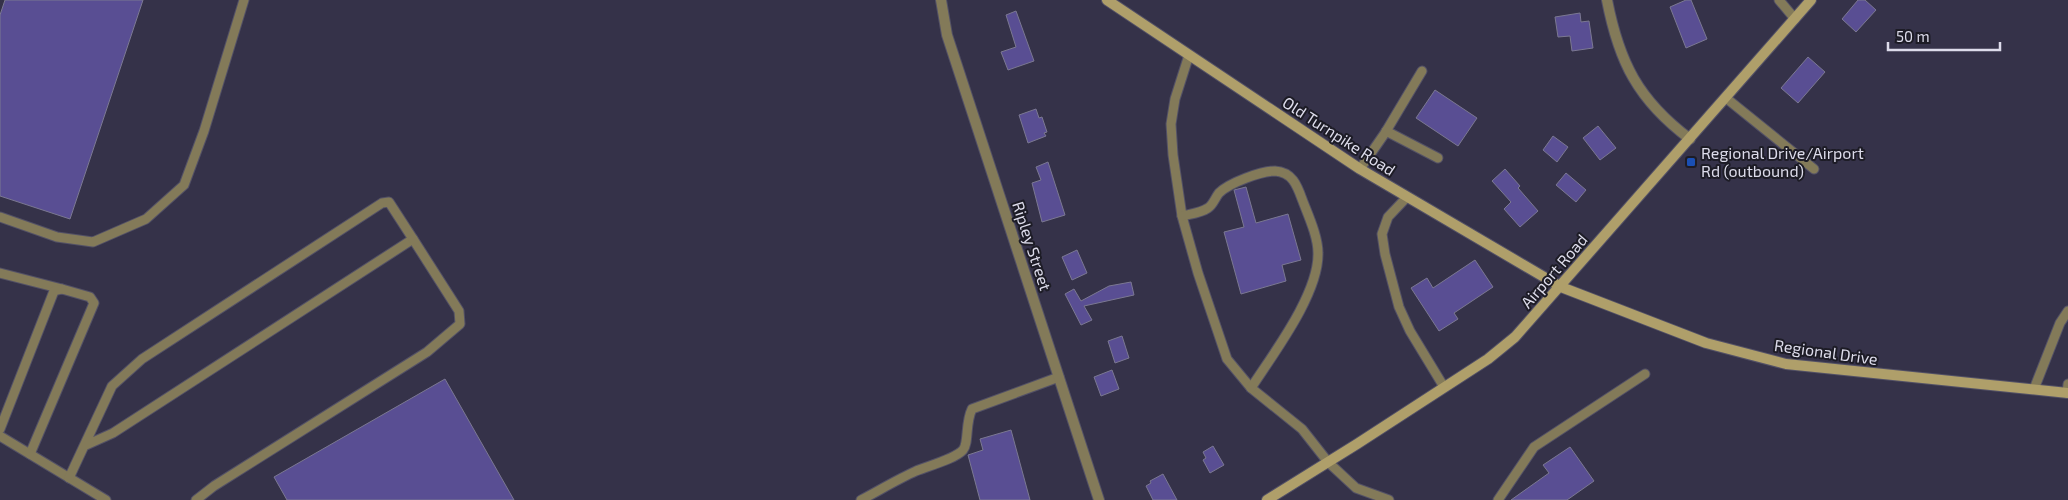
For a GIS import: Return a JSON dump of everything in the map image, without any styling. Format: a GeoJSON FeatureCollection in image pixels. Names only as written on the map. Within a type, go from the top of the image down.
{"type":"FeatureCollection","features":[{"type":"Feature","properties":{"kind":"street","name":"Ripley Street"},"geometry":{"type":"LineString","coordinates":[[941,0],[947,35],[1100,500]]}},
{"type":"Feature","properties":{"kind":"street","name":"Old Turnpike Road"},"geometry":{"type":"LineString","coordinates":[[1107,0],[1120,4],[1189,55],[1360,169],[1561,287]]}},
{"type":"Feature","properties":{"kind":"street"},"geometry":{"type":"LineString","coordinates":[[1607,0],[1622,56],[1637,86],[1670,123],[1690,139]]}},
{"type":"Feature","properties":{"kind":"street","name":"Airport Road"},"geometry":{"type":"LineString","coordinates":[[1267,500],[1444,388],[1488,359],[1515,337],[1561,287],[1811,0]]}},
{"type":"Feature","properties":{"kind":"street","name":"Regional Drive"},"geometry":{"type":"LineString","coordinates":[[1561,287],[1706,343],[1786,364],[2034,389],[2068,390]]}},
{"type":"Feature","properties":{"kind":"lane"},"geometry":{"type":"LineString","coordinates":[[0,218],[57,237],[93,242],[146,219],[184,185],[204,131],[244,0]]}},
{"type":"Feature","properties":{"kind":"lane"},"geometry":{"type":"LineString","coordinates":[[1779,0],[1795,19]]}},
{"type":"Feature","properties":{"kind":"lane"},"geometry":{"type":"LineString","coordinates":[[1189,55],[1175,99],[1171,124],[1173,155],[1182,216],[1198,273],[1227,359],[1251,388],[1302,429],[1328,462],[1356,488],[1389,500]]}},
{"type":"Feature","properties":{"kind":"lane"},"geometry":{"type":"LineString","coordinates":[[1360,169],[1386,131],[1422,71]]}},
{"type":"Feature","properties":{"kind":"lane"},"geometry":{"type":"LineString","coordinates":[[1726,98],[1814,169]]}},
{"type":"Feature","properties":{"kind":"lane"},"geometry":{"type":"LineString","coordinates":[[1386,131],[1438,158]]}},
{"type":"Feature","properties":{"kind":"lane"},"geometry":{"type":"LineString","coordinates":[[1182,216],[1207,209],[1220,192],[1232,184],[1274,171],[1286,174],[1294,180],[1299,191],[1318,251],[1318,266],[1312,287],[1294,320],[1251,388]]}},
{"type":"Feature","properties":{"kind":"lane"},"geometry":{"type":"LineString","coordinates":[[1407,197],[1388,217],[1382,234],[1385,254],[1399,307],[1410,331],[1444,388]]}},
{"type":"Feature","properties":{"kind":"lane"},"geometry":{"type":"LineString","coordinates":[[69,478],[112,386],[142,359],[382,202],[390,202],[459,311],[460,324],[427,352],[214,486],[196,500]]}},
{"type":"Feature","properties":{"kind":"lane"},"geometry":{"type":"LineString","coordinates":[[84,446],[113,433],[413,239]]}},
{"type":"Feature","properties":{"kind":"lane"},"geometry":{"type":"LineString","coordinates":[[0,272],[90,297],[94,303],[30,454]]}},
{"type":"Feature","properties":{"kind":"lane"},"geometry":{"type":"LineString","coordinates":[[0,429],[54,291],[62,289]]}},
{"type":"Feature","properties":{"kind":"lane"},"geometry":{"type":"LineString","coordinates":[[2034,389],[2060,322],[2068,311]]}},
{"type":"Feature","properties":{"kind":"lane"},"geometry":{"type":"LineString","coordinates":[[1498,500],[1534,447],[1645,374]]}},
{"type":"Feature","properties":{"kind":"lane"},"geometry":{"type":"LineString","coordinates":[[861,500],[915,471],[954,456],[963,450],[967,440],[967,418],[972,409],[1059,377]]}},
{"type":"Feature","properties":{"kind":"lane"},"geometry":{"type":"LineString","coordinates":[[0,436],[106,500]]}},
{"type":"Feature","properties":{"kind":"building"},"geometry":{"type":"Polygon","coordinates":[[[5,0],[143,0],[70,219],[0,196],[0,15],[5,0]]]}},
{"type":"Feature","properties":{"kind":"building"},"geometry":{"type":"Polygon","coordinates":[[[1686,0],[1691,0],[1707,39],[1686,48],[1670,7],[1686,0]]]}},
{"type":"Feature","properties":{"kind":"building"},"geometry":{"type":"Polygon","coordinates":[[[1858,0],[1865,0],[1876,10],[1856,32],[1842,19],[1858,0]]]}},
{"type":"Feature","properties":{"kind":"building"},"geometry":{"type":"Polygon","coordinates":[[[1016,11],[1034,61],[1008,70],[1001,52],[1016,47],[1006,15],[1016,11]]]}},
{"type":"Feature","properties":{"kind":"building"},"geometry":{"type":"Polygon","coordinates":[[[1580,13],[1581,22],[1589,21],[1593,48],[1572,51],[1570,36],[1558,37],[1555,17],[1580,13]]]}},
{"type":"Feature","properties":{"kind":"building"},"geometry":{"type":"Polygon","coordinates":[[[1808,57],[1825,72],[1798,103],[1781,88],[1808,57]]]}},
{"type":"Feature","properties":{"kind":"building"},"geometry":{"type":"Polygon","coordinates":[[[1435,90],[1477,118],[1458,146],[1416,118],[1435,90]]]}},
{"type":"Feature","properties":{"kind":"building"},"geometry":{"type":"Polygon","coordinates":[[[1036,109],[1039,118],[1042,117],[1047,132],[1044,133],[1046,136],[1028,143],[1019,115],[1036,109]]]}},
{"type":"Feature","properties":{"kind":"building"},"geometry":{"type":"Polygon","coordinates":[[[1598,126],[1616,148],[1600,160],[1583,138],[1598,126]]]}},
{"type":"Feature","properties":{"kind":"building"},"geometry":{"type":"Polygon","coordinates":[[[1553,136],[1568,147],[1557,162],[1543,150],[1553,136]]]}},
{"type":"Feature","properties":{"kind":"building"},"geometry":{"type":"Polygon","coordinates":[[[1048,162],[1065,215],[1042,222],[1032,183],[1041,180],[1036,167],[1048,162]]]}},
{"type":"Feature","properties":{"kind":"building"},"geometry":{"type":"Polygon","coordinates":[[[1505,169],[1520,186],[1518,188],[1538,211],[1520,227],[1504,209],[1511,202],[1492,181],[1505,169]]]}},
{"type":"Feature","properties":{"kind":"building"},"geometry":{"type":"Polygon","coordinates":[[[1566,173],[1586,190],[1576,202],[1556,185],[1566,173]]]}},
{"type":"Feature","properties":{"kind":"building"},"geometry":{"type":"Polygon","coordinates":[[[1246,187],[1256,223],[1288,214],[1301,260],[1282,265],[1286,281],[1241,294],[1224,232],[1244,227],[1234,190],[1246,187]]]}},
{"type":"Feature","properties":{"kind":"building"},"geometry":{"type":"Polygon","coordinates":[[[1077,250],[1087,273],[1072,280],[1062,257],[1077,250]]]}},
{"type":"Feature","properties":{"kind":"building"},"geometry":{"type":"Polygon","coordinates":[[[1475,260],[1493,287],[1454,313],[1458,319],[1439,331],[1411,288],[1427,278],[1433,288],[1475,260]]]}},
{"type":"Feature","properties":{"kind":"building"},"geometry":{"type":"Polygon","coordinates":[[[1131,282],[1134,295],[1084,306],[1092,320],[1081,325],[1065,294],[1074,289],[1081,301],[1109,286],[1131,282]]]}},
{"type":"Feature","properties":{"kind":"building"},"geometry":{"type":"Polygon","coordinates":[[[1122,336],[1129,358],[1115,363],[1108,341],[1122,336]]]}},
{"type":"Feature","properties":{"kind":"building"},"geometry":{"type":"Polygon","coordinates":[[[1112,370],[1119,389],[1101,396],[1094,377],[1112,370]]]}},
{"type":"Feature","properties":{"kind":"building"},"geometry":{"type":"Polygon","coordinates":[[[445,379],[514,500],[287,500],[274,477],[445,379]]]}},
{"type":"Feature","properties":{"kind":"building"},"geometry":{"type":"Polygon","coordinates":[[[1011,430],[1030,500],[980,500],[968,455],[983,450],[980,439],[1011,430]]]}},
{"type":"Feature","properties":{"kind":"building"},"geometry":{"type":"Polygon","coordinates":[[[1213,446],[1224,465],[1210,473],[1203,460],[1206,458],[1203,452],[1213,446]]]}},
{"type":"Feature","properties":{"kind":"building"},"geometry":{"type":"Polygon","coordinates":[[[1570,447],[1594,481],[1567,500],[1511,500],[1549,473],[1543,465],[1570,447]]]}},
{"type":"Feature","properties":{"kind":"building"},"geometry":{"type":"Polygon","coordinates":[[[1163,474],[1177,500],[1153,500],[1146,486],[1151,483],[1150,481],[1163,474]]]}},
{"type":"Feature","properties":{"kind":"place","name":"Regional Drive/Airport Rd (outbound)"},"geometry":{"type":"Point","coordinates":[1691,162]}}]}
